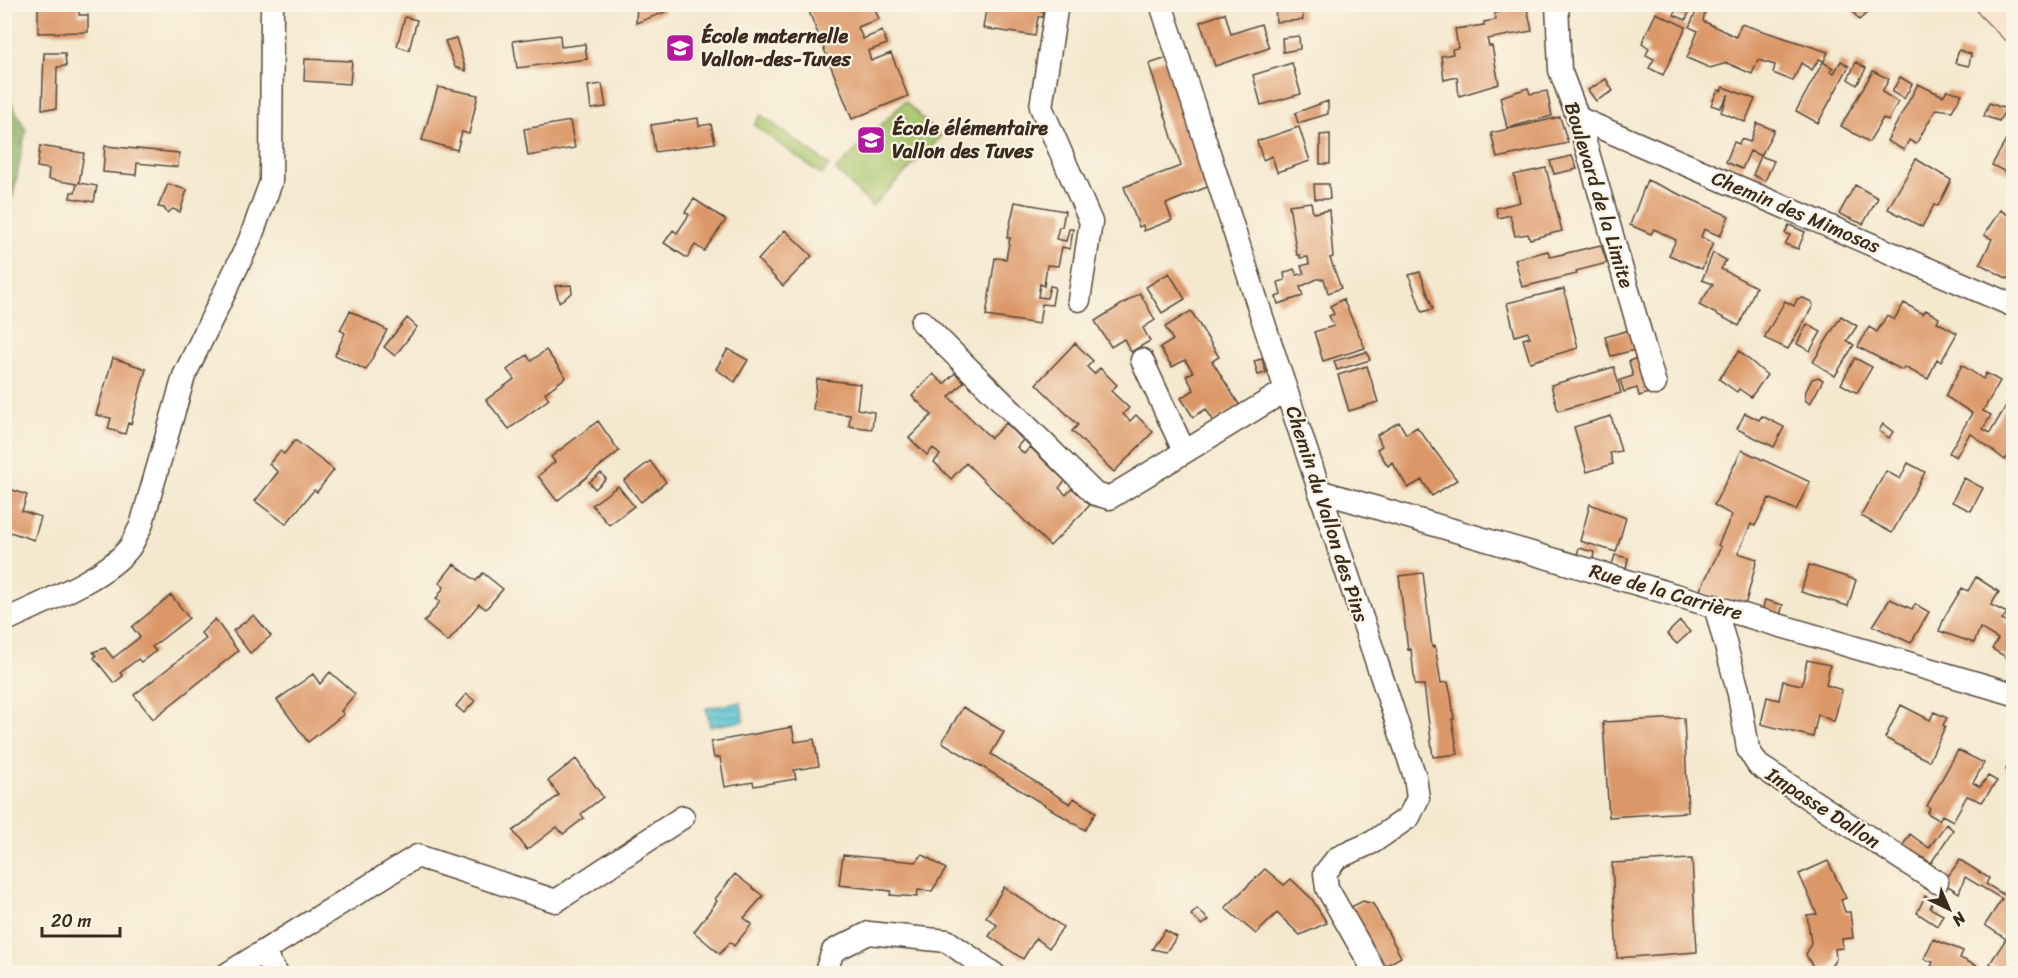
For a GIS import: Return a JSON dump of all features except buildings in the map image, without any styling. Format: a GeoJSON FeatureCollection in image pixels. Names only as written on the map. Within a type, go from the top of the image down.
{"type":"FeatureCollection","features":[{"type":"Feature","properties":{"kind":"street"},"geometry":{"type":"LineString","coordinates":[[4,621],[73,588],[114,562],[130,547],[141,526],[184,376],[249,242],[262,212],[271,182],[272,4]]}},
{"type":"Feature","properties":{"kind":"street"},"geometry":{"type":"LineString","coordinates":[[1057,4],[1041,107],[1091,222],[1078,300]]}},
{"type":"Feature","properties":{"kind":"street","name":"Chemin du Vallon des Pins"},"geometry":{"type":"LineString","coordinates":[[1161,4],[1319,491],[1415,777],[1418,798],[1409,817],[1373,842],[1337,858],[1325,873],[1327,888],[1376,974]]}},
{"type":"Feature","properties":{"kind":"street","name":"Boulevard de la Limite"},"geometry":{"type":"LineString","coordinates":[[1557,4],[1560,70],[1578,118],[1655,384]]}},
{"type":"Feature","properties":{"kind":"street"},"geometry":{"type":"LineString","coordinates":[[1992,4],[2013,26]]}},
{"type":"Feature","properties":{"kind":"street","name":"Chemin des Mimosas"},"geometry":{"type":"LineString","coordinates":[[1578,118],[2013,306]]}},
{"type":"Feature","properties":{"kind":"street"},"geometry":{"type":"LineString","coordinates":[[922,322],[1095,494],[1108,498],[1286,390]]}},
{"type":"Feature","properties":{"kind":"street"},"geometry":{"type":"LineString","coordinates":[[1142,360],[1184,451]]}},
{"type":"Feature","properties":{"kind":"street","name":"Rue de la Carrière"},"geometry":{"type":"LineString","coordinates":[[1319,491],[2013,694]]}},
{"type":"Feature","properties":{"kind":"street","name":"Impasse Dallon"},"geometry":{"type":"LineString","coordinates":[[1715,606],[1739,694],[1748,749],[1758,765],[1937,882]]}},
{"type":"Feature","properties":{"kind":"street"},"geometry":{"type":"LineString","coordinates":[[227,974],[417,856],[556,901],[683,816]]}},
{"type":"Feature","properties":{"kind":"street"},"geometry":{"type":"LineString","coordinates":[[825,974],[832,951],[869,933],[947,941],[994,974]]}},
{"type":"Feature","properties":{"kind":"street"},"geometry":{"type":"LineString","coordinates":[[262,952],[277,974]]}},
{"type":"Feature","properties":{"kind":"green space"},"geometry":{"type":"Polygon","coordinates":[[[5,90],[26,130],[13,196],[5,211],[5,90]]]}},
{"type":"Feature","properties":{"kind":"green space"},"geometry":{"type":"Polygon","coordinates":[[[905,101],[941,137],[872,206],[836,170],[905,101]]]}},
{"type":"Feature","properties":{"kind":"green space"},"geometry":{"type":"Polygon","coordinates":[[[761,115],[829,165],[822,175],[754,125],[761,115]]]}},
{"type":"Feature","properties":{"kind":"water"},"geometry":{"type":"Polygon","coordinates":[[[741,702],[744,721],[710,727],[706,708],[741,702]]]}},
{"type":"Feature","properties":{"kind":"place","name":"École maternelle Vallon-des-Tuves"},"geometry":{"type":"Point","coordinates":[680,48]}},
{"type":"Feature","properties":{"kind":"place","name":"École élémentaire Vallon des Tuves"},"geometry":{"type":"Point","coordinates":[871,140]}}]}
